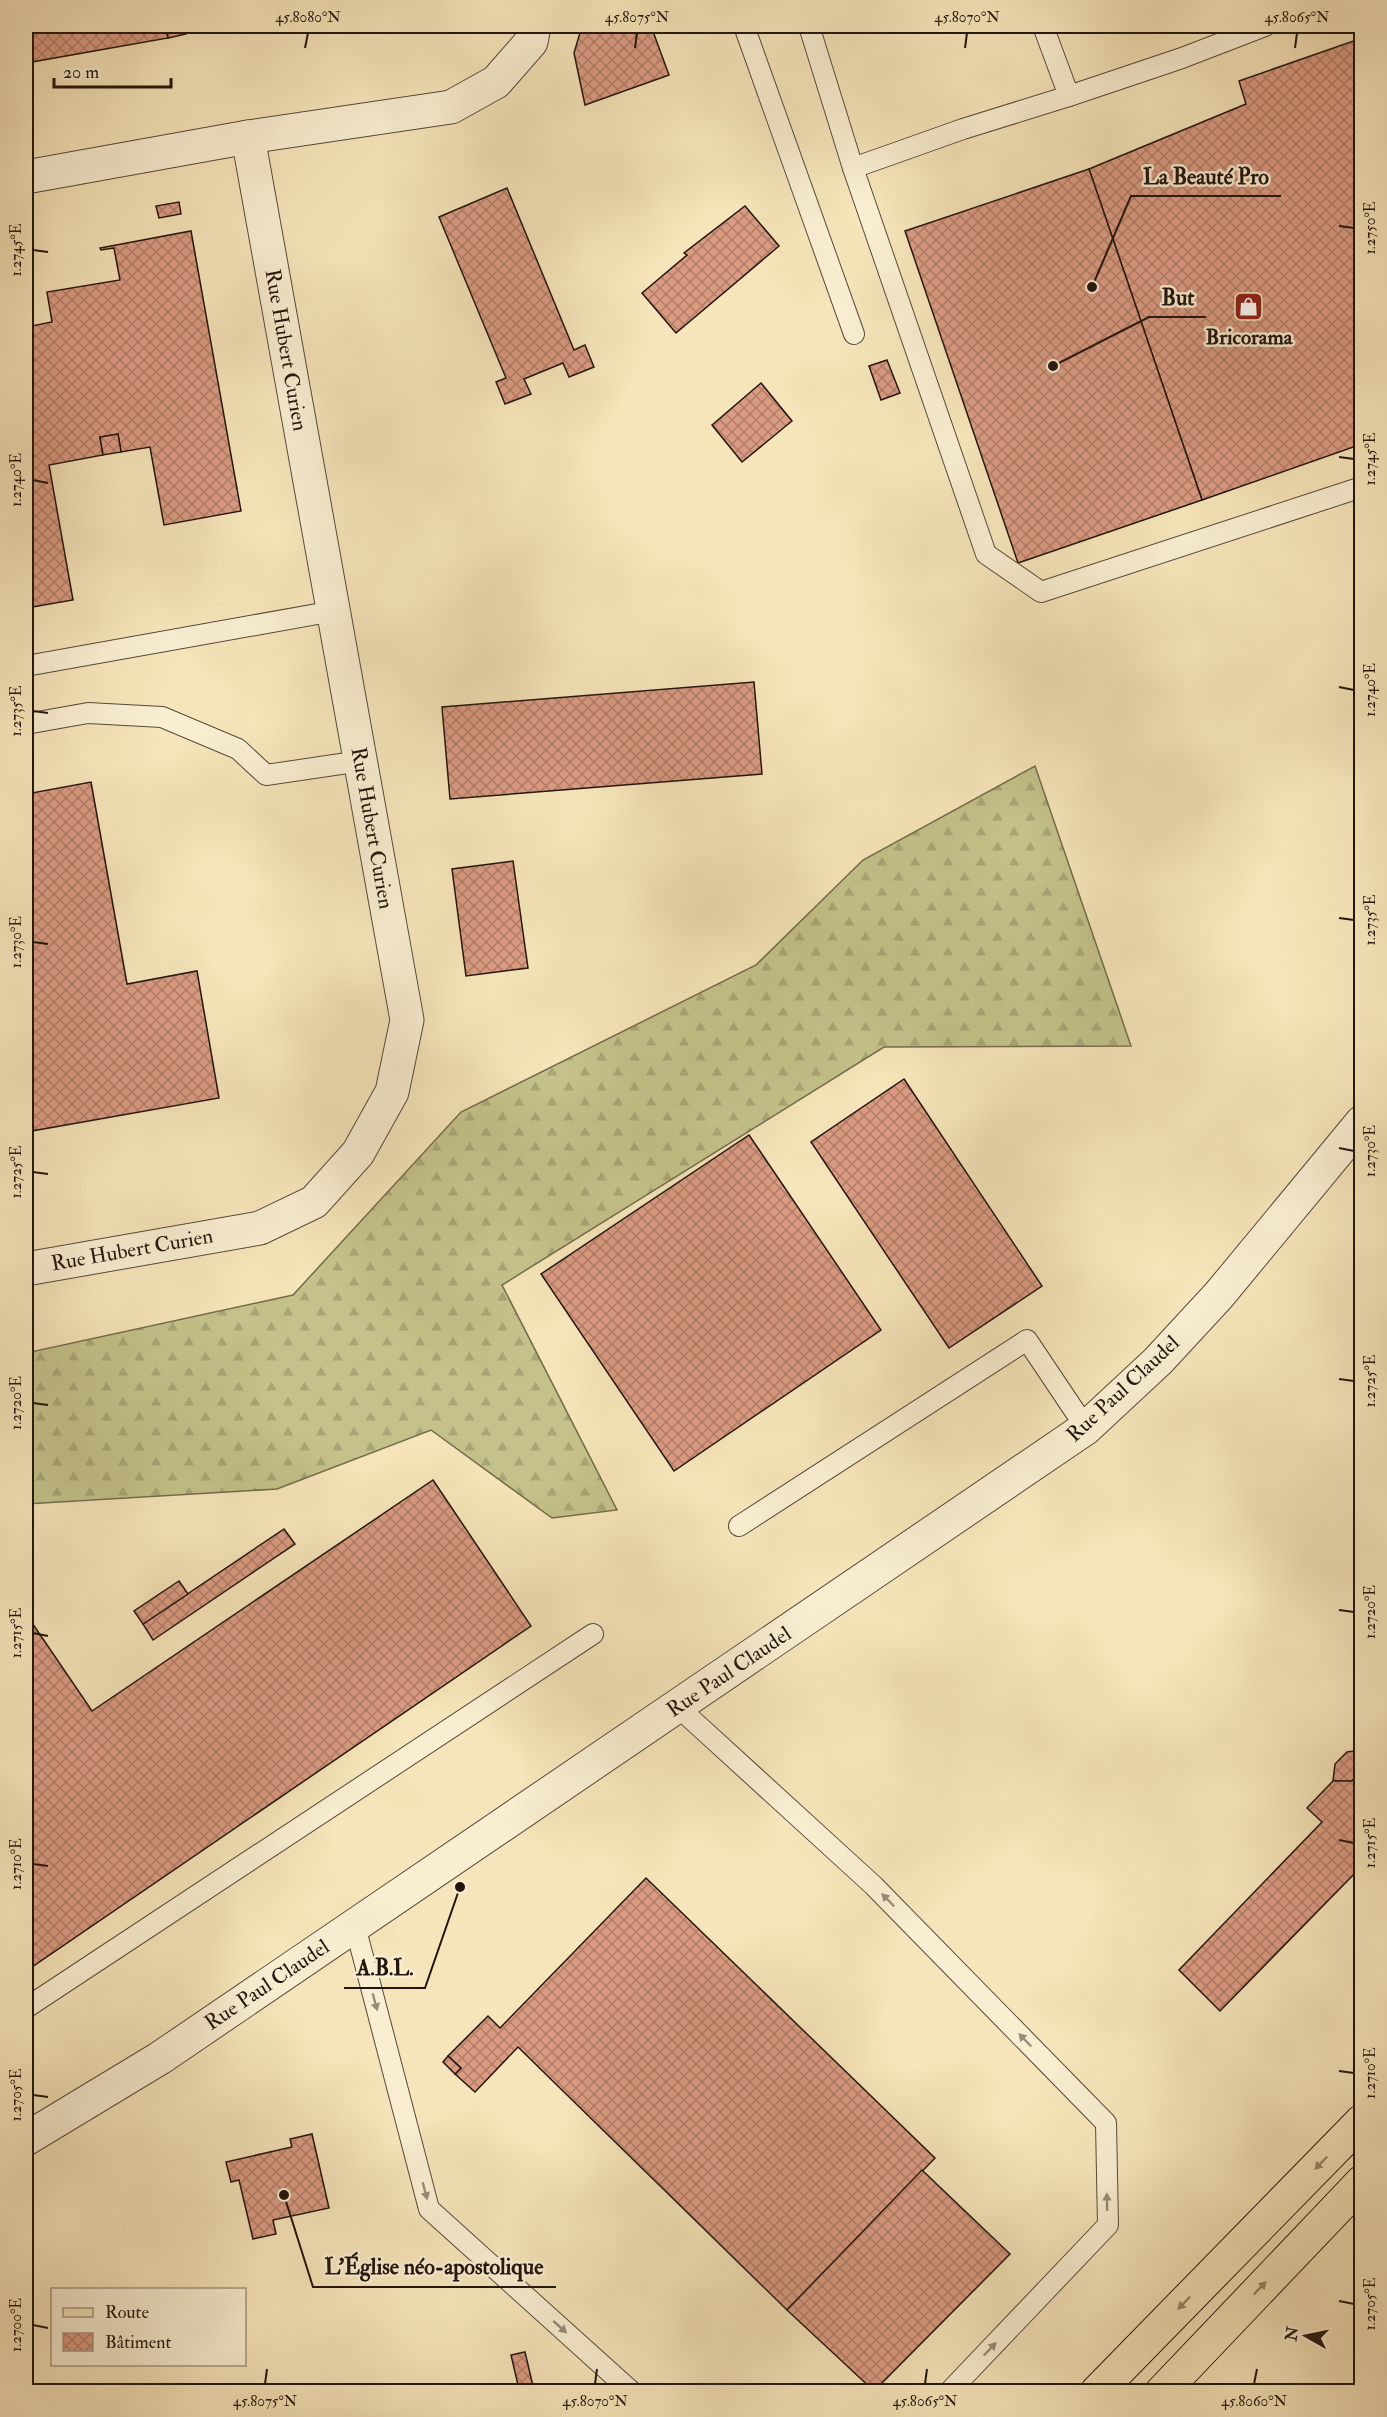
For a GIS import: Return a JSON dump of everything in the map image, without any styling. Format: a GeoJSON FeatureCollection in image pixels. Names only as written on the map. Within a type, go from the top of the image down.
{"type":"FeatureCollection","features":[{"type":"Feature","properties":{"kind":"main road"},"geometry":{"type":"LineString","coordinates":[[1097,2391],[1362,2121]]}},
{"type":"Feature","properties":{"kind":"main road"},"geometry":{"type":"LineString","coordinates":[[1162,2391],[1362,2182]]}},
{"type":"Feature","properties":{"kind":"street"},"geometry":{"type":"LineString","coordinates":[[26,177],[248,137],[451,107],[496,82],[531,42],[534,26]]}},
{"type":"Feature","properties":{"kind":"street","name":"Rue Hubert Curien"},"geometry":{"type":"LineString","coordinates":[[26,1269],[260,1227],[314,1202],[358,1154],[392,1092],[406,1020],[248,137]]}},
{"type":"Feature","properties":{"kind":"street","name":"Rue Paul Claudel"},"geometry":{"type":"LineString","coordinates":[[26,2139],[160,2058],[1086,1428],[1158,1361],[1219,1295],[1362,1122]]}},
{"type":"Feature","properties":{"kind":"lane"},"geometry":{"type":"LineString","coordinates":[[744,26],[854,334]]}},
{"type":"Feature","properties":{"kind":"lane"},"geometry":{"type":"LineString","coordinates":[[808,26],[986,554],[1041,592],[1362,487]]}},
{"type":"Feature","properties":{"kind":"lane"},"geometry":{"type":"LineString","coordinates":[[1043,26],[1069,96]]}},
{"type":"Feature","properties":{"kind":"lane"},"geometry":{"type":"LineString","coordinates":[[854,168],[963,129],[1182,58],[1264,26]]}},
{"type":"Feature","properties":{"kind":"lane"},"geometry":{"type":"LineString","coordinates":[[26,666],[334,611]]}},
{"type":"Feature","properties":{"kind":"lane"},"geometry":{"type":"LineString","coordinates":[[26,724],[88,713],[162,717],[238,749],[266,775],[361,761]]}},
{"type":"Feature","properties":{"kind":"lane"},"geometry":{"type":"LineString","coordinates":[[739,1526],[1027,1340],[1086,1428]]}},
{"type":"Feature","properties":{"kind":"lane"},"geometry":{"type":"LineString","coordinates":[[26,2008],[593,1634]]}},
{"type":"Feature","properties":{"kind":"lane"},"geometry":{"type":"LineString","coordinates":[[678,1707],[873,1884],[1106,2123],[1108,2225],[949,2391]]}},
{"type":"Feature","properties":{"kind":"lane"},"geometry":{"type":"LineString","coordinates":[[355,1926],[429,2209],[632,2391]]}},
{"type":"Feature","properties":{"kind":"green space"},"geometry":{"type":"Polygon","coordinates":[[[1035,766],[1131,1046],[884,1047],[502,1285],[617,1510],[552,1518],[431,1430],[277,1489],[26,1504],[26,1353],[293,1295],[461,1112],[756,965],[863,860],[1035,766]]]}},
{"type":"Feature","properties":{"kind":"building"},"geometry":{"type":"Polygon","coordinates":[[[26,26],[166,26],[168,38],[26,63],[26,26]]]}},
{"type":"Feature","properties":{"kind":"building"},"geometry":{"type":"Polygon","coordinates":[[[166,26],[185,26],[186,34],[168,38],[166,26]]]}},
{"type":"Feature","properties":{"kind":"building"},"geometry":{"type":"Polygon","coordinates":[[[582,26],[651,26],[669,75],[585,105],[574,53],[582,26]]]}},
{"type":"Feature","properties":{"kind":"building","name":"Bricorama"},"geometry":{"type":"Polygon","coordinates":[[[1362,38],[1362,444],[1202,500],[1089,169],[1246,104],[1239,81],[1362,38]]]}},
{"type":"Feature","properties":{"kind":"building"},"geometry":{"type":"Polygon","coordinates":[[[1089,169],[1202,500],[1018,563],[905,231],[1089,169]]]}},
{"type":"Feature","properties":{"kind":"building"},"geometry":{"type":"Polygon","coordinates":[[[507,188],[574,350],[585,345],[594,367],[569,377],[563,363],[524,379],[531,394],[505,404],[496,382],[506,378],[439,217],[507,188]]]}},
{"type":"Feature","properties":{"kind":"building"},"geometry":{"type":"Polygon","coordinates":[[[179,202],[181,214],[159,218],[156,206],[179,202]]]}},
{"type":"Feature","properties":{"kind":"building"},"geometry":{"type":"Polygon","coordinates":[[[745,206],[779,246],[676,333],[642,293],[687,255],[684,253],[745,206]]]}},
{"type":"Feature","properties":{"kind":"building"},"geometry":{"type":"Polygon","coordinates":[[[191,231],[241,511],[164,525],[150,447],[121,452],[118,434],[100,437],[103,455],[49,465],[73,600],[26,608],[26,327],[52,322],[47,292],[120,280],[114,248],[101,250],[100,248],[191,231]]]}},
{"type":"Feature","properties":{"kind":"building"},"geometry":{"type":"Polygon","coordinates":[[[887,360],[900,393],[881,400],[869,366],[887,360]]]}},
{"type":"Feature","properties":{"kind":"building"},"geometry":{"type":"Polygon","coordinates":[[[761,383],[792,421],[742,462],[712,425],[761,383]]]}},
{"type":"Feature","properties":{"kind":"building"},"geometry":{"type":"Polygon","coordinates":[[[118,434],[121,452],[103,455],[100,437],[118,434]]]}},
{"type":"Feature","properties":{"kind":"building"},"geometry":{"type":"Polygon","coordinates":[[[754,682],[762,774],[450,799],[442,707],[754,682]]]}},
{"type":"Feature","properties":{"kind":"building"},"geometry":{"type":"Polygon","coordinates":[[[91,782],[127,984],[197,971],[219,1098],[26,1132],[26,794],[91,782]]]}},
{"type":"Feature","properties":{"kind":"building"},"geometry":{"type":"Polygon","coordinates":[[[513,861],[528,968],[466,976],[452,869],[513,861]]]}},
{"type":"Feature","properties":{"kind":"building"},"geometry":{"type":"Polygon","coordinates":[[[904,1079],[1042,1286],[949,1348],[811,1142],[904,1079]]]}},
{"type":"Feature","properties":{"kind":"building"},"geometry":{"type":"Polygon","coordinates":[[[749,1135],[881,1330],[674,1471],[541,1274],[749,1135]]]}},
{"type":"Feature","properties":{"kind":"building"},"geometry":{"type":"Polygon","coordinates":[[[433,1480],[531,1626],[26,1971],[26,1614],[92,1711],[433,1480]]]}},
{"type":"Feature","properties":{"kind":"building"},"geometry":{"type":"Polygon","coordinates":[[[284,1529],[295,1544],[153,1640],[143,1624],[284,1529]]]}},
{"type":"Feature","properties":{"kind":"building"},"geometry":{"type":"Polygon","coordinates":[[[179,1581],[188,1594],[143,1624],[134,1611],[179,1581]]]}},
{"type":"Feature","properties":{"kind":"building"},"geometry":{"type":"Polygon","coordinates":[[[1362,1750],[1362,1771],[1352,1781],[1333,1781],[1335,1764],[1347,1752],[1362,1750]]]}},
{"type":"Feature","properties":{"kind":"building"},"geometry":{"type":"Polygon","coordinates":[[[1362,1771],[1362,1866],[1220,2011],[1179,1970],[1322,1822],[1307,1808],[1333,1781],[1352,1781],[1362,1771]]]}},
{"type":"Feature","properties":{"kind":"building"},"geometry":{"type":"Polygon","coordinates":[[[646,1878],[935,2158],[787,2310],[518,2047],[475,2092],[455,2074],[461,2068],[448,2056],[488,2016],[500,2028],[646,1878]]]}},
{"type":"Feature","properties":{"kind":"building"},"geometry":{"type":"Polygon","coordinates":[[[448,2056],[461,2068],[455,2074],[443,2062],[448,2056]]]}},
{"type":"Feature","properties":{"kind":"building"},"geometry":{"type":"Polygon","coordinates":[[[312,2134],[329,2208],[273,2220],[276,2234],[253,2239],[239,2180],[231,2182],[226,2162],[292,2147],[290,2139],[312,2134]]]}},
{"type":"Feature","properties":{"kind":"building"},"geometry":{"type":"Polygon","coordinates":[[[922,2170],[1010,2254],[874,2391],[787,2310],[922,2170]]]}},
{"type":"Feature","properties":{"kind":"building"},"geometry":{"type":"Polygon","coordinates":[[[525,2352],[533,2386],[519,2389],[511,2355],[525,2352]]]}},
{"type":"Feature","properties":{"kind":"place","name":"La Beauté Pro"},"geometry":{"type":"Point","coordinates":[1092,287]}},
{"type":"Feature","properties":{"kind":"place","name":"Bricorama"},"geometry":{"type":"Point","coordinates":[1249,306]}},
{"type":"Feature","properties":{"kind":"place","name":"But"},"geometry":{"type":"Point","coordinates":[1053,366]}},
{"type":"Feature","properties":{"kind":"place","name":"A.B.L."},"geometry":{"type":"Point","coordinates":[460,1887]}},
{"type":"Feature","properties":{"kind":"place","name":"L’Église néo-apostolique"},"geometry":{"type":"Point","coordinates":[284,2195]}}]}
